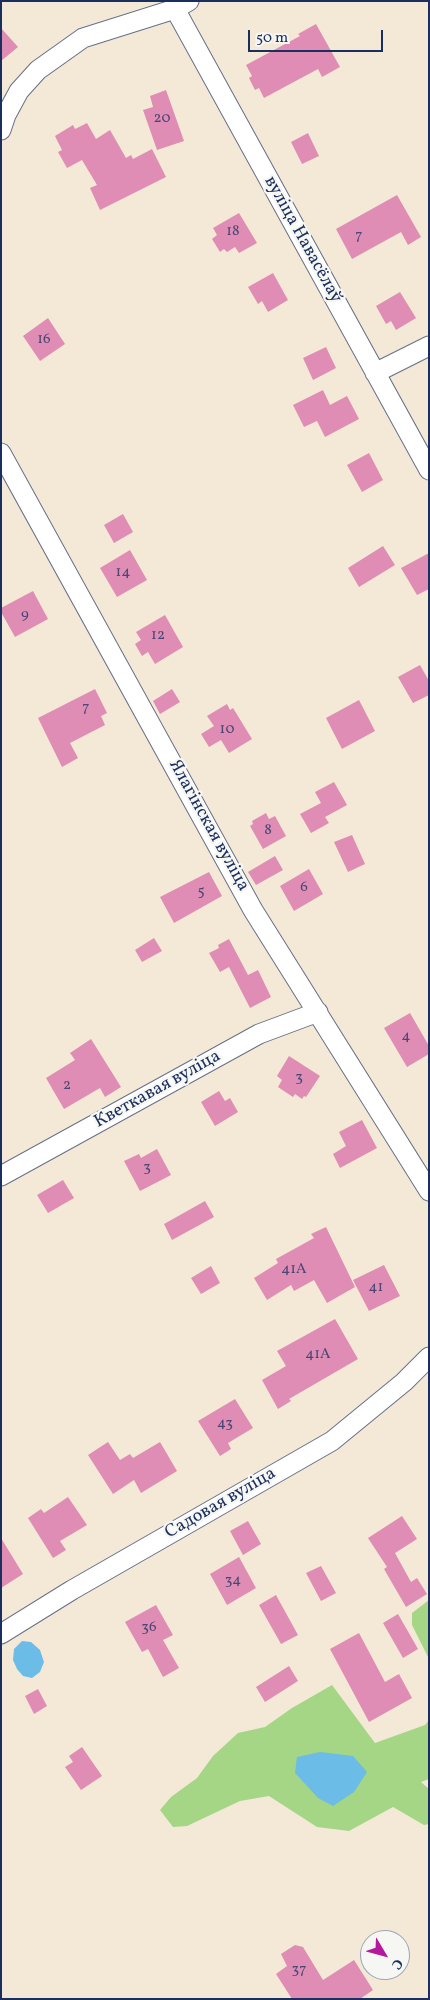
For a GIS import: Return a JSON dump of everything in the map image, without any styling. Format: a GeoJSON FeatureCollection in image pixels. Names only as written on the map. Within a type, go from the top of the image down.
{"type":"FeatureCollection","features":[{"type":"Feature","properties":{"kind":"street"},"geometry":{"type":"LineString","coordinates":[[1,130],[6,115],[19,91],[38,70],[83,38],[182,5]]}},
{"type":"Feature","properties":{"kind":"street","name":"вуліца Навасёлаў"},"geometry":{"type":"LineString","coordinates":[[182,5],[375,373],[429,470]]}},
{"type":"Feature","properties":{"kind":"street"},"geometry":{"type":"LineString","coordinates":[[375,373],[429,346]]}},
{"type":"Feature","properties":{"kind":"street","name":"Ялагінская вуліца"},"geometry":{"type":"LineString","coordinates":[[1,453],[253,910],[429,1191]]}},
{"type":"Feature","properties":{"kind":"street","name":"Кветкавая вуліца"},"geometry":{"type":"LineString","coordinates":[[1,1176],[259,1034],[318,1012]]}},
{"type":"Feature","properties":{"kind":"street","name":"Садовая вуліца"},"geometry":{"type":"LineString","coordinates":[[1,1634],[72,1590],[332,1441],[404,1382],[429,1358]]}},
{"type":"Feature","properties":{"kind":"green space"},"geometry":{"type":"Polygon","coordinates":[[[429,1600],[429,1659],[412,1625],[412,1613],[429,1600]]]}},
{"type":"Feature","properties":{"kind":"green space"},"geometry":{"type":"Polygon","coordinates":[[[332,1685],[375,1743],[425,1725],[429,1720],[429,1779],[421,1782],[429,1789],[429,1824],[424,1825],[393,1807],[349,1831],[317,1827],[269,1796],[240,1801],[187,1826],[173,1827],[160,1810],[171,1797],[197,1778],[213,1756],[238,1733],[265,1727],[292,1708],[332,1685]]]}},
{"type":"Feature","properties":{"kind":"water"},"geometry":{"type":"Polygon","coordinates":[[[22,1641],[31,1642],[40,1650],[44,1662],[40,1672],[32,1678],[23,1676],[13,1660],[14,1649],[22,1641]]]}},
{"type":"Feature","properties":{"kind":"water"},"geometry":{"type":"Polygon","coordinates":[[[320,1752],[353,1756],[367,1772],[354,1792],[333,1806],[318,1798],[295,1773],[297,1757],[320,1752]]]}},
{"type":"Feature","properties":{"kind":"building"},"geometry":{"type":"Polygon","coordinates":[[[316,24],[340,67],[322,77],[318,69],[264,98],[259,88],[255,90],[249,78],[252,76],[246,65],[300,36],[298,34],[316,24]]]}},
{"type":"Feature","properties":{"kind":"building"},"geometry":{"type":"Polygon","coordinates":[[[1,28],[18,47],[1,61],[1,28]]]}},
{"type":"Feature","properties":{"kind":"building"},"geometry":{"type":"Polygon","coordinates":[[[166,90],[184,141],[157,150],[143,110],[153,107],[150,96],[166,90]]]}},
{"type":"Feature","properties":{"kind":"building"},"geometry":{"type":"Polygon","coordinates":[[[87,123],[96,139],[110,130],[126,158],[131,155],[133,159],[152,149],[166,177],[100,210],[90,188],[97,185],[82,160],[67,168],[58,152],[62,150],[55,136],[73,125],[75,129],[87,123]]]}},
{"type":"Feature","properties":{"kind":"building"},"geometry":{"type":"Polygon","coordinates":[[[308,133],[319,156],[302,164],[291,142],[308,133]]]}},
{"type":"Feature","properties":{"kind":"building"},"geometry":{"type":"Polygon","coordinates":[[[397,195],[421,237],[408,245],[401,232],[352,259],[336,229],[397,195]]]}},
{"type":"Feature","properties":{"kind":"building"},"geometry":{"type":"Polygon","coordinates":[[[239,213],[257,243],[239,253],[235,247],[227,252],[224,249],[220,252],[212,239],[217,235],[213,228],[239,213]]]}},
{"type":"Feature","properties":{"kind":"building"},"geometry":{"type":"Polygon","coordinates":[[[273,273],[288,300],[268,312],[262,301],[258,304],[248,287],[273,273]]]}},
{"type":"Feature","properties":{"kind":"building"},"geometry":{"type":"Polygon","coordinates":[[[400,292],[416,318],[396,330],[391,321],[386,324],[376,306],[400,292]]]}},
{"type":"Feature","properties":{"kind":"building"},"geometry":{"type":"Polygon","coordinates":[[[48,318],[65,344],[40,361],[23,336],[48,318]]]}},
{"type":"Feature","properties":{"kind":"building"},"geometry":{"type":"Polygon","coordinates":[[[326,347],[336,368],[313,380],[303,358],[326,347]]]}},
{"type":"Feature","properties":{"kind":"building"},"geometry":{"type":"Polygon","coordinates":[[[323,390],[330,405],[347,396],[359,419],[325,437],[317,421],[304,427],[293,405],[323,390]]]}},
{"type":"Feature","properties":{"kind":"building"},"geometry":{"type":"Polygon","coordinates":[[[369,453],[383,480],[362,492],[347,465],[369,453]]]}},
{"type":"Feature","properties":{"kind":"building"},"geometry":{"type":"Polygon","coordinates":[[[123,514],[133,532],[114,543],[104,525],[123,514]]]}},
{"type":"Feature","properties":{"kind":"building"},"geometry":{"type":"Polygon","coordinates":[[[383,546],[395,565],[359,587],[348,568],[383,546]]]}},
{"type":"Feature","properties":{"kind":"building"},"geometry":{"type":"Polygon","coordinates":[[[130,550],[147,580],[117,597],[100,568],[130,550]]]}},
{"type":"Feature","properties":{"kind":"building"},"geometry":{"type":"Polygon","coordinates":[[[429,553],[429,589],[417,595],[401,568],[429,553]]]}},
{"type":"Feature","properties":{"kind":"building"},"geometry":{"type":"Polygon","coordinates":[[[33,591],[48,619],[15,637],[1,612],[1,608],[33,591]]]}},
{"type":"Feature","properties":{"kind":"building"},"geometry":{"type":"Polygon","coordinates":[[[165,615],[183,647],[155,664],[148,652],[142,656],[135,644],[141,640],[136,632],[165,615]]]}},
{"type":"Feature","properties":{"kind":"building"},"geometry":{"type":"Polygon","coordinates":[[[420,665],[429,681],[429,695],[413,703],[398,677],[420,665]]]}},
{"type":"Feature","properties":{"kind":"building"},"geometry":{"type":"Polygon","coordinates":[[[95,689],[107,713],[101,716],[105,725],[70,743],[78,758],[62,767],[38,718],[95,689]]]}},
{"type":"Feature","properties":{"kind":"building"},"geometry":{"type":"Polygon","coordinates":[[[172,689],[180,702],[160,714],[153,701],[172,689]]]}},
{"type":"Feature","properties":{"kind":"building"},"geometry":{"type":"Polygon","coordinates":[[[359,700],[375,731],[342,749],[326,718],[359,700]]]}},
{"type":"Feature","properties":{"kind":"building"},"geometry":{"type":"Polygon","coordinates":[[[227,704],[230,710],[233,708],[252,739],[229,753],[221,740],[209,747],[201,734],[214,726],[207,716],[227,704]]]}},
{"type":"Feature","properties":{"kind":"building"},"geometry":{"type":"Polygon","coordinates":[[[334,782],[347,805],[325,817],[329,823],[311,833],[300,814],[321,803],[315,792],[334,782]]]}},
{"type":"Feature","properties":{"kind":"building"},"geometry":{"type":"Polygon","coordinates":[[[266,813],[269,819],[275,816],[286,836],[263,849],[250,826],[253,824],[252,821],[266,813]]]}},
{"type":"Feature","properties":{"kind":"building"},"geometry":{"type":"Polygon","coordinates":[[[352,835],[365,864],[348,872],[334,842],[352,835]]]}},
{"type":"Feature","properties":{"kind":"building"},"geometry":{"type":"Polygon","coordinates":[[[275,856],[283,870],[256,885],[248,872],[275,856]]]}},
{"type":"Feature","properties":{"kind":"building"},"geometry":{"type":"Polygon","coordinates":[[[309,869],[323,894],[294,911],[280,886],[309,869]]]}},
{"type":"Feature","properties":{"kind":"building"},"geometry":{"type":"Polygon","coordinates":[[[209,872],[222,896],[174,923],[160,897],[209,872]]]}},
{"type":"Feature","properties":{"kind":"building"},"geometry":{"type":"Polygon","coordinates":[[[154,938],[162,951],[142,962],[135,950],[154,938]]]}},
{"type":"Feature","properties":{"kind":"building"},"geometry":{"type":"Polygon","coordinates":[[[229,939],[248,975],[258,970],[271,997],[250,1008],[229,967],[220,972],[209,953],[219,948],[218,945],[229,939]]]}},
{"type":"Feature","properties":{"kind":"building"},"geometry":{"type":"Polygon","coordinates":[[[410,1013],[429,1046],[429,1054],[407,1067],[384,1028],[410,1013]]]}},
{"type":"Feature","properties":{"kind":"building"},"geometry":{"type":"Polygon","coordinates":[[[91,1039],[121,1087],[105,1097],[100,1088],[64,1109],[46,1078],[75,1060],[70,1053],[91,1039]]]}},
{"type":"Feature","properties":{"kind":"building"},"geometry":{"type":"Polygon","coordinates":[[[289,1056],[320,1076],[306,1097],[304,1096],[302,1099],[295,1094],[293,1097],[278,1087],[282,1080],[277,1076],[289,1056]]]}},
{"type":"Feature","properties":{"kind":"building"},"geometry":{"type":"Polygon","coordinates":[[[219,1091],[225,1101],[230,1098],[238,1112],[215,1126],[201,1102],[219,1091]]]}},
{"type":"Feature","properties":{"kind":"building"},"geometry":{"type":"Polygon","coordinates":[[[362,1120],[377,1148],[340,1168],[333,1154],[346,1146],[339,1132],[362,1120]]]}},
{"type":"Feature","properties":{"kind":"building"},"geometry":{"type":"Polygon","coordinates":[[[157,1149],[171,1175],[140,1191],[124,1161],[139,1154],[141,1158],[157,1149]]]}},
{"type":"Feature","properties":{"kind":"building"},"geometry":{"type":"Polygon","coordinates":[[[63,1180],[74,1198],[48,1213],[37,1195],[63,1180]]]}},
{"type":"Feature","properties":{"kind":"building"},"geometry":{"type":"Polygon","coordinates":[[[205,1201],[214,1217],[172,1240],[164,1224],[205,1201]]]}},
{"type":"Feature","properties":{"kind":"building"},"geometry":{"type":"Polygon","coordinates":[[[326,1227],[355,1287],[327,1303],[314,1280],[294,1291],[291,1285],[267,1300],[254,1278],[278,1263],[276,1259],[314,1238],[311,1234],[326,1227]]]}},
{"type":"Feature","properties":{"kind":"building"},"geometry":{"type":"Polygon","coordinates":[[[384,1265],[400,1296],[369,1311],[353,1280],[384,1265]]]}},
{"type":"Feature","properties":{"kind":"building"},"geometry":{"type":"Polygon","coordinates":[[[211,1266],[220,1283],[201,1294],[191,1278],[211,1266]]]}},
{"type":"Feature","properties":{"kind":"building"},"geometry":{"type":"Polygon","coordinates":[[[335,1319],[358,1359],[289,1399],[291,1401],[278,1409],[262,1380],[286,1366],[277,1351],[335,1319]]]}},
{"type":"Feature","properties":{"kind":"building"},"geometry":{"type":"Polygon","coordinates":[[[235,1399],[253,1428],[228,1443],[231,1449],[220,1456],[198,1421],[235,1399]]]}},
{"type":"Feature","properties":{"kind":"building"},"geometry":{"type":"Polygon","coordinates":[[[108,1442],[120,1460],[130,1454],[133,1458],[160,1442],[177,1471],[141,1493],[134,1480],[113,1494],[88,1455],[108,1442]]]}},
{"type":"Feature","properties":{"kind":"building"},"geometry":{"type":"Polygon","coordinates":[[[68,1497],[87,1525],[60,1541],[66,1550],[53,1558],[28,1518],[41,1509],[44,1513],[68,1497]]]}},
{"type":"Feature","properties":{"kind":"building"},"geometry":{"type":"Polygon","coordinates":[[[402,1516],[417,1539],[395,1553],[411,1582],[417,1578],[427,1594],[406,1607],[384,1569],[387,1567],[368,1538],[402,1516]]]}},
{"type":"Feature","properties":{"kind":"building"},"geometry":{"type":"Polygon","coordinates":[[[248,1521],[261,1544],[243,1555],[230,1531],[248,1521]]]}},
{"type":"Feature","properties":{"kind":"building"},"geometry":{"type":"Polygon","coordinates":[[[1,1538],[23,1574],[1,1588],[1,1538]]]}},
{"type":"Feature","properties":{"kind":"building"},"geometry":{"type":"Polygon","coordinates":[[[239,1557],[256,1588],[227,1605],[210,1574],[239,1557]]]}},
{"type":"Feature","properties":{"kind":"building"},"geometry":{"type":"Polygon","coordinates":[[[321,1566],[336,1593],[321,1601],[306,1573],[321,1566]]]}},
{"type":"Feature","properties":{"kind":"building"},"geometry":{"type":"Polygon","coordinates":[[[276,1595],[298,1635],[281,1644],[259,1605],[276,1595]]]}},
{"type":"Feature","properties":{"kind":"building"},"geometry":{"type":"Polygon","coordinates":[[[156,1605],[173,1635],[163,1640],[179,1668],[163,1677],[148,1649],[142,1652],[125,1622],[156,1605]]]}},
{"type":"Feature","properties":{"kind":"building"},"geometry":{"type":"Polygon","coordinates":[[[398,1614],[418,1649],[403,1658],[383,1623],[398,1614]]]}},
{"type":"Feature","properties":{"kind":"building"},"geometry":{"type":"Polygon","coordinates":[[[359,1633],[385,1682],[399,1674],[412,1698],[369,1722],[330,1649],[359,1633]]]}},
{"type":"Feature","properties":{"kind":"building"},"geometry":{"type":"Polygon","coordinates":[[[289,1666],[298,1681],[265,1702],[256,1687],[289,1666]]]}},
{"type":"Feature","properties":{"kind":"building"},"geometry":{"type":"Polygon","coordinates":[[[38,1689],[47,1706],[34,1714],[25,1696],[38,1689]]]}},
{"type":"Feature","properties":{"kind":"building"},"geometry":{"type":"Polygon","coordinates":[[[82,1747],[102,1776],[81,1790],[65,1767],[73,1762],[69,1756],[82,1747]]]}},
{"type":"Feature","properties":{"kind":"building"},"geometry":{"type":"Polygon","coordinates":[[[295,1945],[303,1947],[323,1980],[354,1960],[360,1969],[360,1980],[367,1980],[373,1990],[360,1999],[292,1999],[276,1974],[287,1966],[281,1954],[295,1945]]]}}]}
